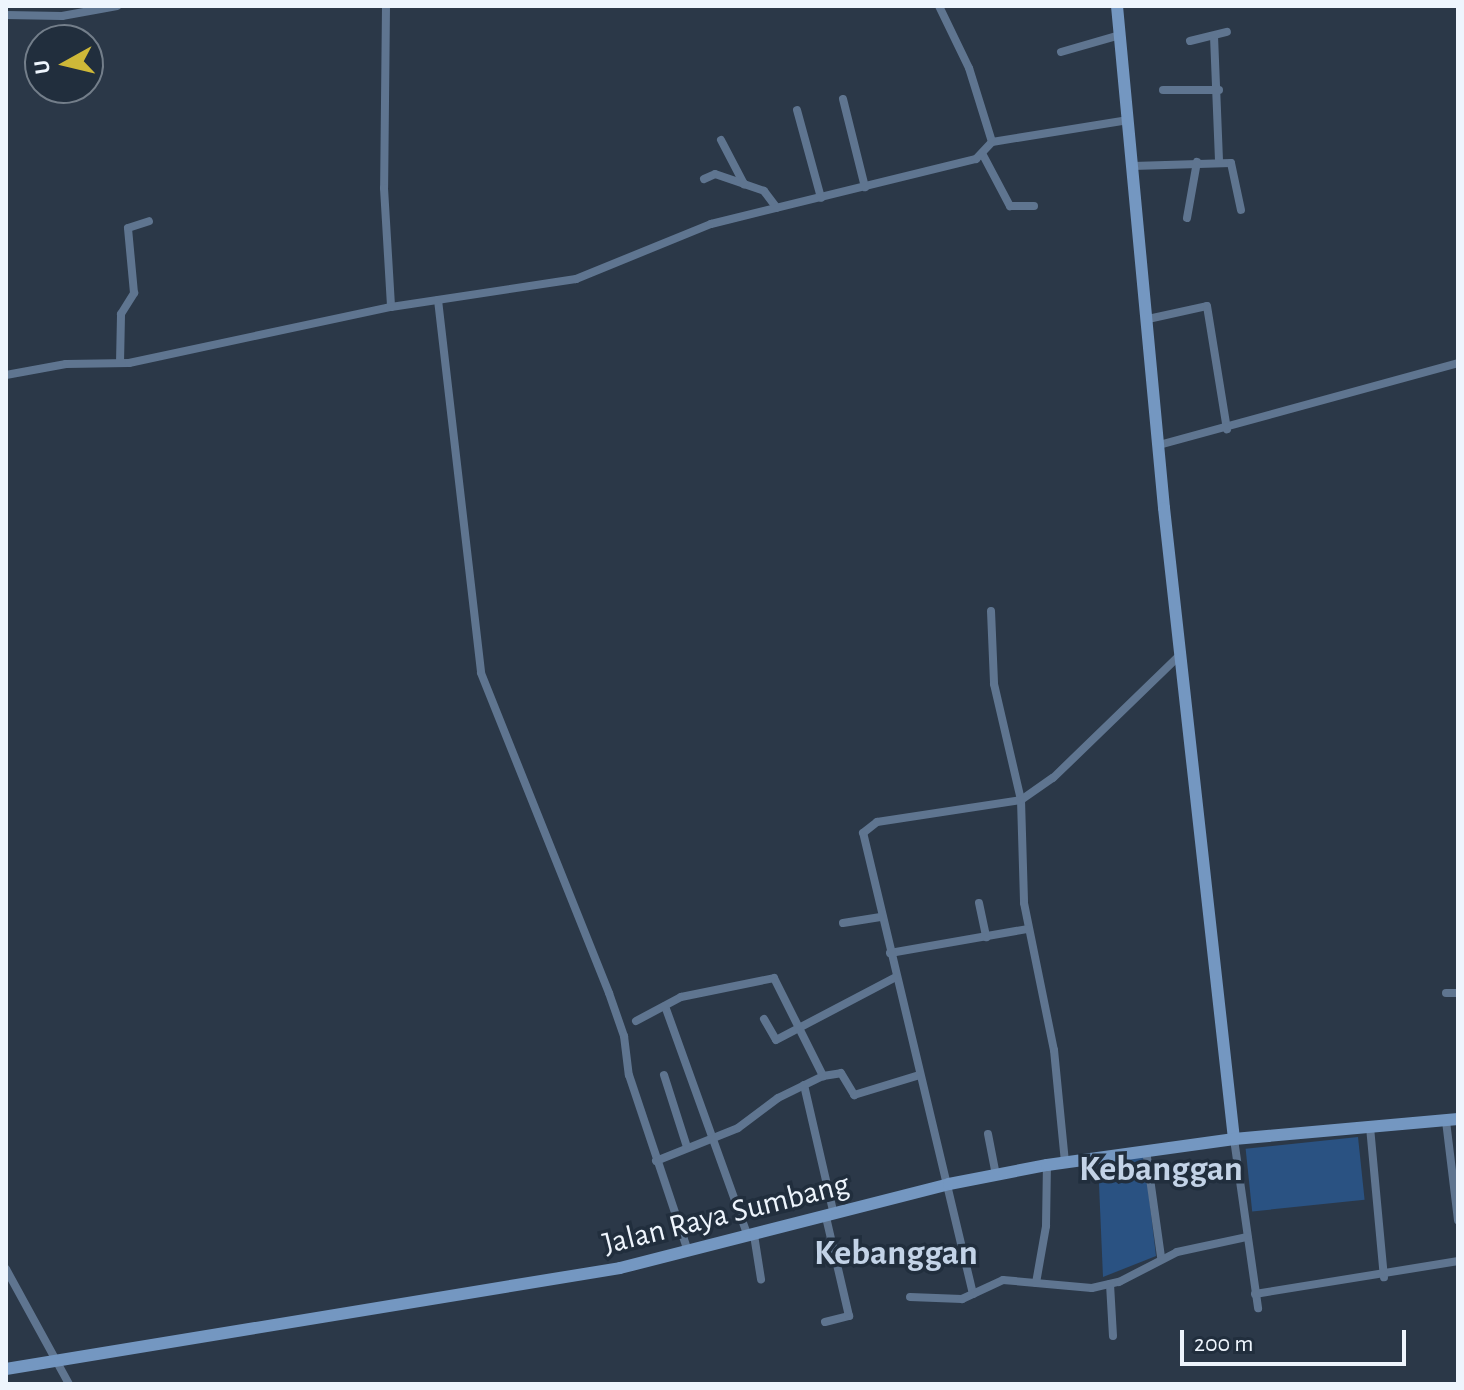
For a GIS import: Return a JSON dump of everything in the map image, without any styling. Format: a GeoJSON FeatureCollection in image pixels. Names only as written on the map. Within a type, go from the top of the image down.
{"type":"FeatureCollection","features":[{"type":"Feature","properties":{"kind":"street"},"geometry":{"type":"LineString","coordinates":[[6,15],[62,16],[117,6]]}},
{"type":"Feature","properties":{"kind":"street"},"geometry":{"type":"LineString","coordinates":[[386,6],[384,188],[391,307]]}},
{"type":"Feature","properties":{"kind":"street"},"geometry":{"type":"LineString","coordinates":[[939,6],[969,68],[992,142]]}},
{"type":"Feature","properties":{"kind":"street"},"geometry":{"type":"LineString","coordinates":[[1117,6],[1164,508],[1234,1139],[1258,1308]]}},
{"type":"Feature","properties":{"kind":"street"},"geometry":{"type":"LineString","coordinates":[[1190,41],[1227,32]]}},
{"type":"Feature","properties":{"kind":"street"},"geometry":{"type":"LineString","coordinates":[[1061,52],[1120,35]]}},
{"type":"Feature","properties":{"kind":"street"},"geometry":{"type":"LineString","coordinates":[[1214,36],[1219,90],[1219,161]]}},
{"type":"Feature","properties":{"kind":"street"},"geometry":{"type":"LineString","coordinates":[[1163,90],[1219,90]]}},
{"type":"Feature","properties":{"kind":"street"},"geometry":{"type":"LineString","coordinates":[[843,99],[865,187]]}},
{"type":"Feature","properties":{"kind":"street"},"geometry":{"type":"LineString","coordinates":[[797,110],[821,198]]}},
{"type":"Feature","properties":{"kind":"street"},"geometry":{"type":"LineString","coordinates":[[6,375],[66,364],[120,363],[391,307],[576,279],[711,224],[983,155],[992,142],[1128,120]]}},
{"type":"Feature","properties":{"kind":"street"},"geometry":{"type":"LineString","coordinates":[[721,140],[744,184]]}},
{"type":"Feature","properties":{"kind":"street"},"geometry":{"type":"LineString","coordinates":[[983,155],[1010,206],[1034,206]]}},
{"type":"Feature","properties":{"kind":"street"},"geometry":{"type":"LineString","coordinates":[[1133,166],[1219,161],[1233,166],[1241,210]]}},
{"type":"Feature","properties":{"kind":"street"},"geometry":{"type":"LineString","coordinates":[[1187,218],[1197,162]]}},
{"type":"Feature","properties":{"kind":"street"},"geometry":{"type":"LineString","coordinates":[[704,179],[715,174],[764,191],[777,208]]}},
{"type":"Feature","properties":{"kind":"street"},"geometry":{"type":"LineString","coordinates":[[120,363],[121,314],[134,293],[128,228],[149,221]]}},
{"type":"Feature","properties":{"kind":"street"},"geometry":{"type":"LineString","coordinates":[[438,300],[479,664],[624,1036],[621,1046],[626,1064],[688,1251]]}},
{"type":"Feature","properties":{"kind":"street"},"geometry":{"type":"LineString","coordinates":[[1148,319],[1207,306],[1227,429]]}},
{"type":"Feature","properties":{"kind":"street"},"geometry":{"type":"LineString","coordinates":[[1159,445],[1227,429],[1458,363]]}},
{"type":"Feature","properties":{"kind":"street"},"geometry":{"type":"LineString","coordinates":[[991,611],[994,684],[1021,800],[1027,929],[1054,1050],[1065,1163]]}},
{"type":"Feature","properties":{"kind":"street"},"geometry":{"type":"LineString","coordinates":[[973,1294],[949,1184],[865,856],[866,827],[1021,800],[1053,778],[1181,654]]}},
{"type":"Feature","properties":{"kind":"street"},"geometry":{"type":"LineString","coordinates":[[979,903],[986,937]]}},
{"type":"Feature","properties":{"kind":"street"},"geometry":{"type":"LineString","coordinates":[[843,923],[881,917]]}},
{"type":"Feature","properties":{"kind":"street"},"geometry":{"type":"LineString","coordinates":[[890,953],[1027,929]]}},
{"type":"Feature","properties":{"kind":"street"},"geometry":{"type":"LineString","coordinates":[[636,1021],[707,988],[771,977],[802,1026],[823,1076]]}},
{"type":"Feature","properties":{"kind":"street"},"geometry":{"type":"LineString","coordinates":[[764,1019],[774,1040],[896,977]]}},
{"type":"Feature","properties":{"kind":"street"},"geometry":{"type":"LineString","coordinates":[[1446,993],[1458,993]]}},
{"type":"Feature","properties":{"kind":"street"},"geometry":{"type":"LineString","coordinates":[[665,1006],[710,1139],[751,1236],[761,1279]]}},
{"type":"Feature","properties":{"kind":"street"},"geometry":{"type":"LineString","coordinates":[[656,1161],[710,1139],[823,1076],[841,1073],[854,1095],[920,1075]]}},
{"type":"Feature","properties":{"kind":"street"},"geometry":{"type":"LineString","coordinates":[[664,1075],[687,1147]]}},
{"type":"Feature","properties":{"kind":"street"},"geometry":{"type":"LineString","coordinates":[[804,1085],[849,1316],[825,1322]]}},
{"type":"Feature","properties":{"kind":"street"},"geometry":{"type":"LineString","coordinates":[[1452,1120],[1458,1220]]}},
{"type":"Feature","properties":{"kind":"street","name":"Jalan Raya Sumbang"},"geometry":{"type":"LineString","coordinates":[[6,1369],[381,1311],[688,1251],[949,1184],[1047,1165],[1234,1139],[1452,1120]]}},
{"type":"Feature","properties":{"kind":"street"},"geometry":{"type":"LineString","coordinates":[[1370,1127],[1384,1277]]}},
{"type":"Feature","properties":{"kind":"street"},"geometry":{"type":"LineString","coordinates":[[988,1134],[996,1175]]}},
{"type":"Feature","properties":{"kind":"street"},"geometry":{"type":"LineString","coordinates":[[1146,1150],[1161,1257]]}},
{"type":"Feature","properties":{"kind":"street"},"geometry":{"type":"LineString","coordinates":[[1036,1283],[1046,1226],[1047,1165]]}},
{"type":"Feature","properties":{"kind":"street"},"geometry":{"type":"LineString","coordinates":[[910,1297],[962,1299],[992,1281],[1069,1288],[1110,1284],[1161,1257],[1247,1237]]}},
{"type":"Feature","properties":{"kind":"street"},"geometry":{"type":"LineString","coordinates":[[1255,1294],[1384,1277],[1458,1261]]}},
{"type":"Feature","properties":{"kind":"street"},"geometry":{"type":"LineString","coordinates":[[6,1269],[69,1384]]}},
{"type":"Feature","properties":{"kind":"street"},"geometry":{"type":"LineString","coordinates":[[1110,1284],[1113,1336]]}},
{"type":"Feature","properties":{"kind":"shaded area"},"geometry":{"type":"Polygon","coordinates":[[[1358,1137],[1365,1200],[1252,1211],[1246,1149],[1358,1137]]]}},
{"type":"Feature","properties":{"kind":"shaded area"},"geometry":{"type":"Polygon","coordinates":[[[1144,1154],[1156,1256],[1103,1277],[1098,1161],[1144,1154]]]}},
{"type":"Feature","properties":{"kind":"district","name":"Kebanggan"},"geometry":{"type":"Point","coordinates":[1161,1170]}},
{"type":"Feature","properties":{"kind":"district","name":"Kebanggan"},"geometry":{"type":"Point","coordinates":[896,1254]}}]}
